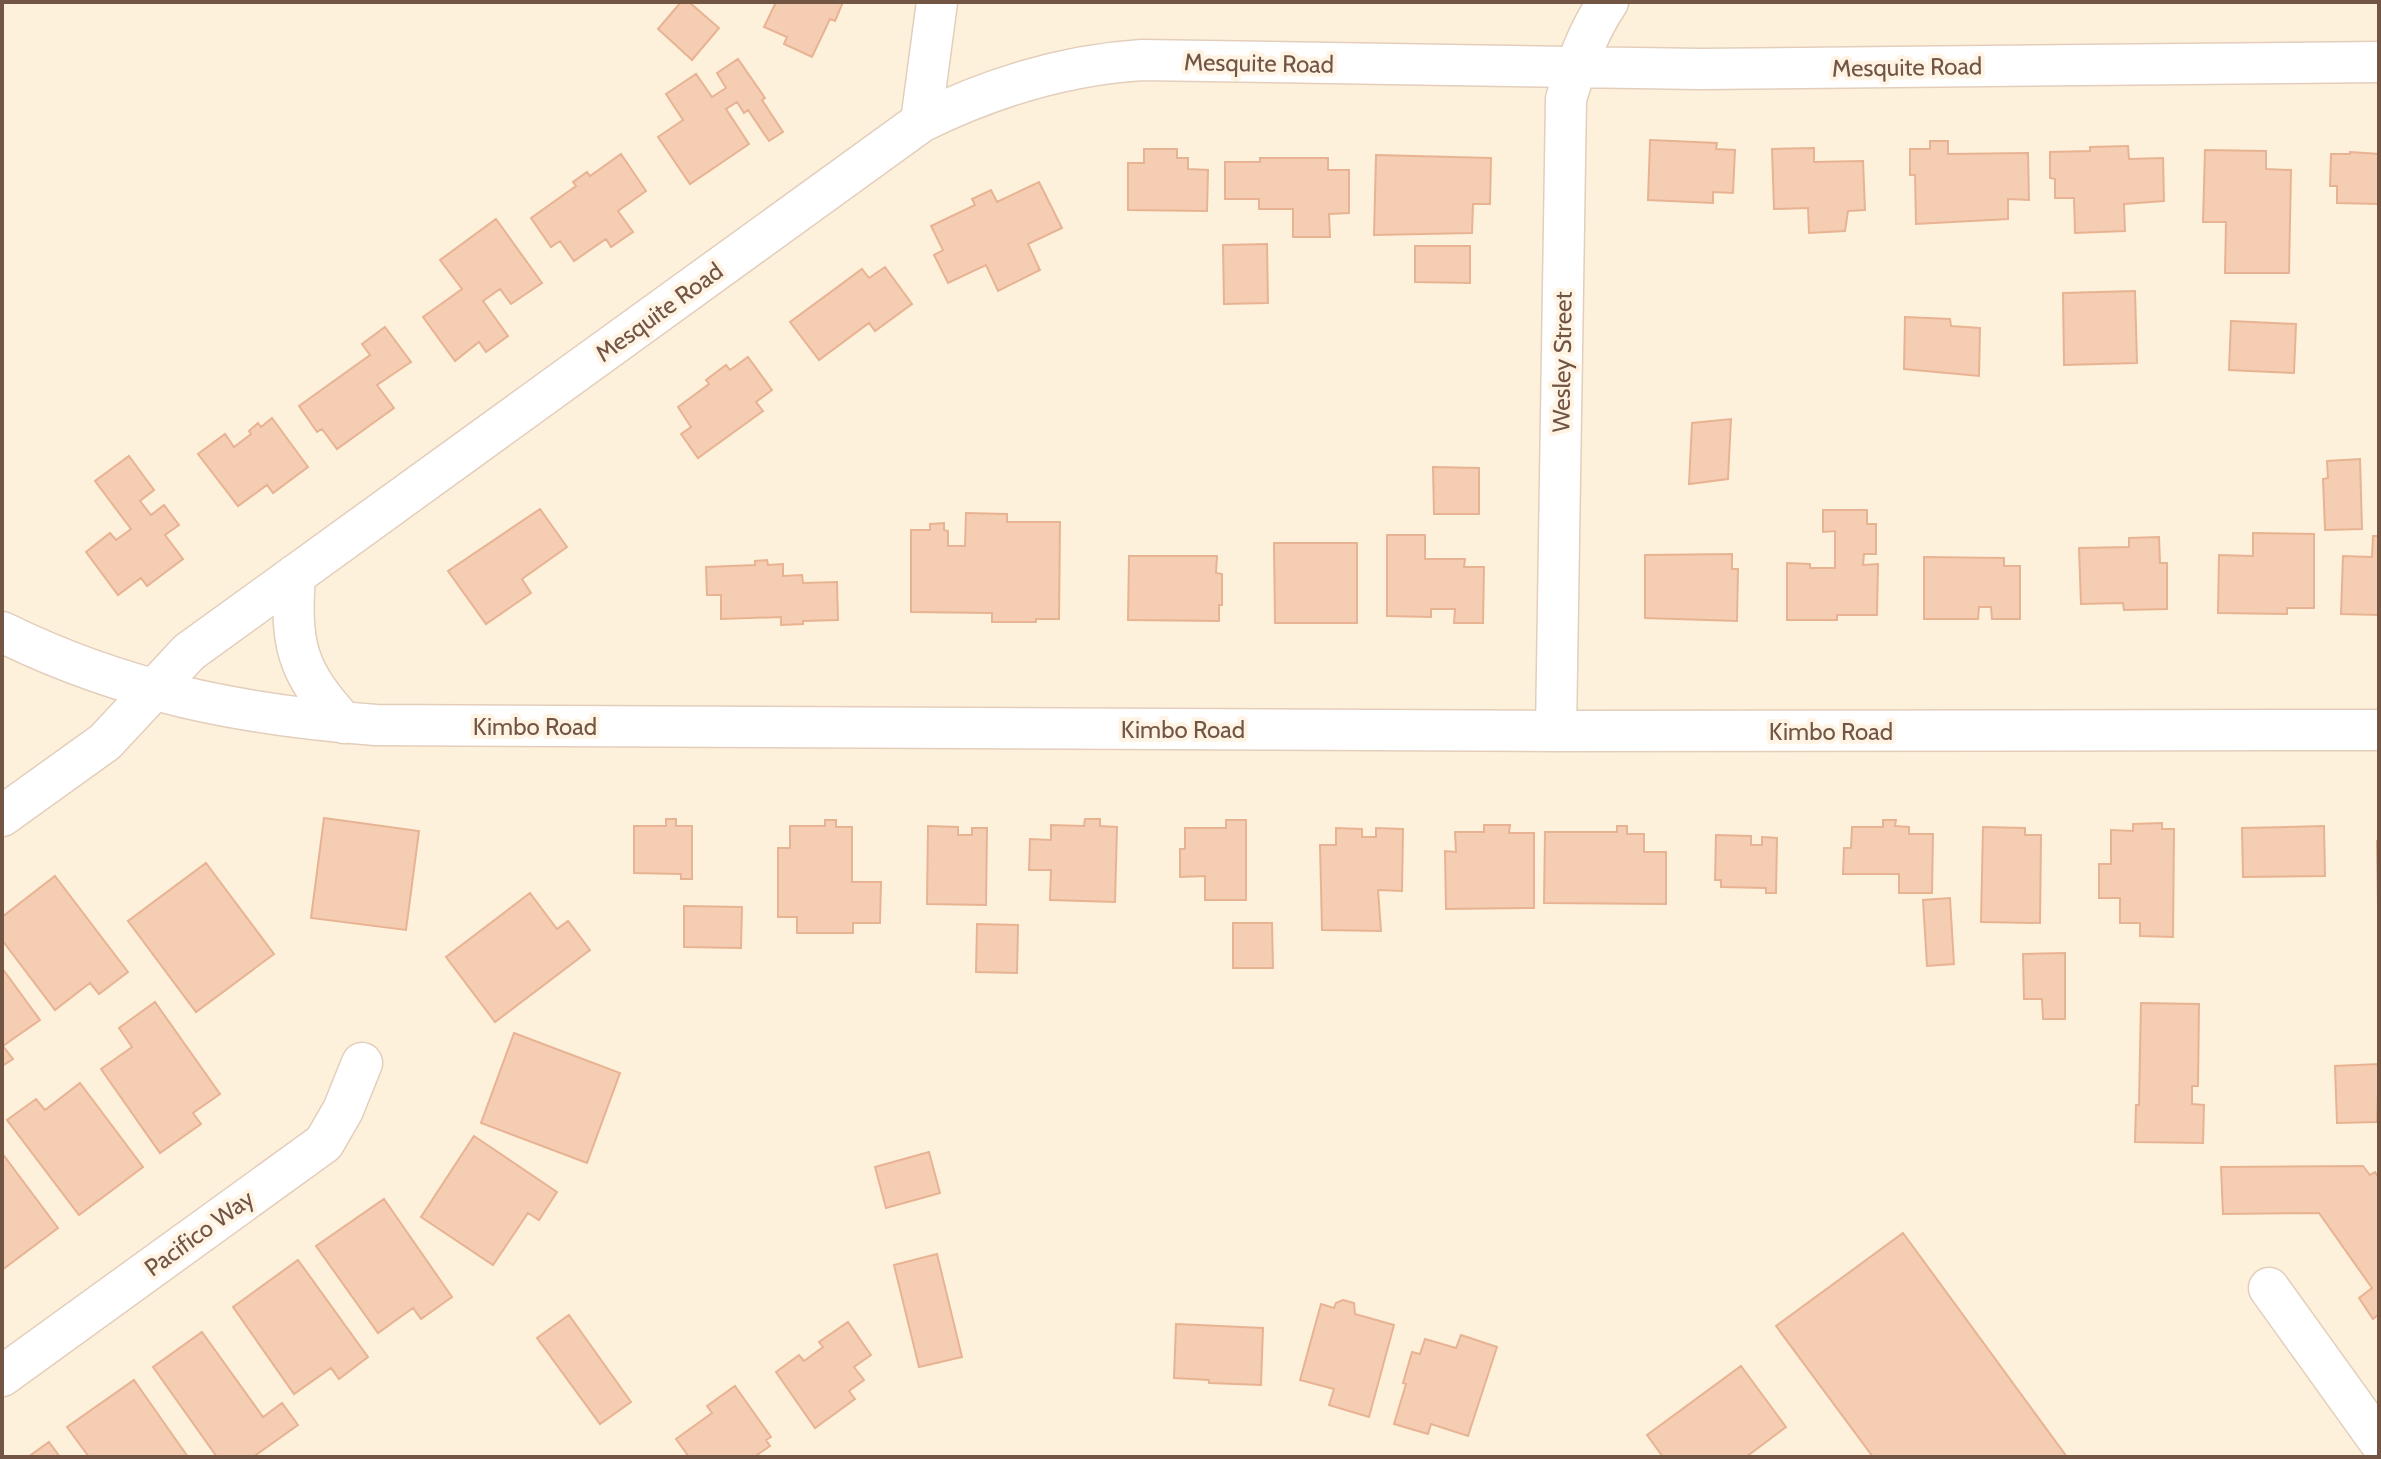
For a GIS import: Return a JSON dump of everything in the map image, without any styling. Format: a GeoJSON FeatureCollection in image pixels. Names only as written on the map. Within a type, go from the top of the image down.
{"type":"FeatureCollection","features":[{"type":"Feature","properties":{"kind":"street"},"geometry":{"type":"LineString","coordinates":[[921,122],[937,2]]}},
{"type":"Feature","properties":{"kind":"street","name":"Wesley Street"},"geometry":{"type":"LineString","coordinates":[[1556,731],[1566,99],[1575,68],[1597,18],[1608,2]]}},
{"type":"Feature","properties":{"kind":"street","name":"Mesquite Road"},"geometry":{"type":"LineString","coordinates":[[2,816],[105,742],[189,652],[921,122],[1024,80],[1102,63],[1142,60],[1575,68],[2379,62]]}},
{"type":"Feature","properties":{"kind":"street"},"geometry":{"type":"LineString","coordinates":[[295,575],[292,617],[298,656],[306,676],[344,723]]}},
{"type":"Feature","properties":{"kind":"street","name":"Kimbo Road"},"geometry":{"type":"LineString","coordinates":[[2,632],[85,668],[216,706],[258,714],[376,725],[1556,731],[2379,730]]}},
{"type":"Feature","properties":{"kind":"street","name":"Pacifico Way"},"geometry":{"type":"LineString","coordinates":[[2,1376],[324,1143],[343,1110],[362,1063]]}},
{"type":"Feature","properties":{"kind":"street"},"geometry":{"type":"LineString","coordinates":[[2269,1288],[2379,1441]]}},
{"type":"Feature","properties":{"kind":"building"},"geometry":{"type":"Polygon","coordinates":[[[681,2],[689,2],[719,28],[692,60],[658,29],[681,2]]]}},
{"type":"Feature","properties":{"kind":"building"},"geometry":{"type":"Polygon","coordinates":[[[776,2],[843,2],[835,21],[830,19],[812,57],[784,44],[787,37],[764,27],[776,2]]]}},
{"type":"Feature","properties":{"kind":"building"},"geometry":{"type":"Polygon","coordinates":[[[738,59],[765,98],[762,100],[783,132],[769,141],[748,110],[744,113],[737,102],[726,109],[749,144],[690,184],[658,137],[683,120],[666,94],[696,74],[712,97],[726,88],[717,73],[738,59]]]}},
{"type":"Feature","properties":{"kind":"building"},"geometry":{"type":"Polygon","coordinates":[[[1650,140],[1717,143],[1716,149],[1735,150],[1733,193],[1713,192],[1713,203],[1648,200],[1650,140]]]}},
{"type":"Feature","properties":{"kind":"building"},"geometry":{"type":"Polygon","coordinates":[[[1930,141],[1948,141],[1948,154],[2028,153],[2029,200],[2008,199],[2008,219],[1916,224],[1915,175],[1910,175],[1910,149],[1930,149],[1930,141]]]}},
{"type":"Feature","properties":{"kind":"building"},"geometry":{"type":"Polygon","coordinates":[[[2128,146],[2129,159],[2163,158],[2164,201],[2124,204],[2125,231],[2075,233],[2074,198],[2055,198],[2055,179],[2050,178],[2050,152],[2128,146]]]}},
{"type":"Feature","properties":{"kind":"building"},"geometry":{"type":"Polygon","coordinates":[[[1814,148],[1814,162],[1863,161],[1865,210],[1848,211],[1845,231],[1809,233],[1808,208],[1774,209],[1772,149],[1814,148]]]}},
{"type":"Feature","properties":{"kind":"building"},"geometry":{"type":"Polygon","coordinates":[[[1144,149],[1177,149],[1177,158],[1188,158],[1188,169],[1208,170],[1207,211],[1128,210],[1128,163],[1144,163],[1144,149]]]}},
{"type":"Feature","properties":{"kind":"building"},"geometry":{"type":"Polygon","coordinates":[[[2205,150],[2266,151],[2266,169],[2291,170],[2289,273],[2225,273],[2226,222],[2203,222],[2205,150]]]}},
{"type":"Feature","properties":{"kind":"building"},"geometry":{"type":"Polygon","coordinates":[[[621,154],[646,191],[618,211],[633,232],[611,247],[606,239],[574,261],[560,241],[551,247],[531,218],[576,186],[573,182],[587,172],[590,176],[621,154]]]}},
{"type":"Feature","properties":{"kind":"building"},"geometry":{"type":"Polygon","coordinates":[[[2331,154],[2379,154],[2379,204],[2337,203],[2337,186],[2330,186],[2331,154]]]}},
{"type":"Feature","properties":{"kind":"building"},"geometry":{"type":"Polygon","coordinates":[[[1376,155],[1491,158],[1490,204],[1473,204],[1472,233],[1374,235],[1376,155]]]}},
{"type":"Feature","properties":{"kind":"building"},"geometry":{"type":"Polygon","coordinates":[[[1260,158],[1328,158],[1328,170],[1349,170],[1349,213],[1329,214],[1330,237],[1293,237],[1293,209],[1259,209],[1259,199],[1225,199],[1225,162],[1260,162],[1260,158]]]}},
{"type":"Feature","properties":{"kind":"building"},"geometry":{"type":"Polygon","coordinates":[[[1039,182],[1062,228],[1028,244],[1040,270],[998,291],[986,265],[948,283],[934,255],[943,250],[931,226],[975,205],[972,199],[991,190],[997,202],[1039,182]]]}},
{"type":"Feature","properties":{"kind":"building"},"geometry":{"type":"Polygon","coordinates":[[[496,219],[542,283],[511,304],[500,289],[483,301],[508,336],[486,352],[479,342],[455,361],[423,317],[462,289],[440,260],[496,219]]]}},
{"type":"Feature","properties":{"kind":"building"},"geometry":{"type":"Polygon","coordinates":[[[1267,244],[1268,303],[1224,304],[1223,245],[1267,244]]]}},
{"type":"Feature","properties":{"kind":"building"},"geometry":{"type":"Polygon","coordinates":[[[1415,246],[1470,246],[1470,283],[1415,282],[1415,246]]]}},
{"type":"Feature","properties":{"kind":"building"},"geometry":{"type":"Polygon","coordinates":[[[885,267],[912,304],[875,331],[869,323],[819,360],[790,322],[862,269],[869,278],[885,267]]]}},
{"type":"Feature","properties":{"kind":"building"},"geometry":{"type":"Polygon","coordinates":[[[2135,291],[2137,363],[2064,365],[2063,293],[2135,291]]]}},
{"type":"Feature","properties":{"kind":"building"},"geometry":{"type":"Polygon","coordinates":[[[1905,317],[1950,319],[1951,326],[1980,328],[1979,376],[1904,369],[1905,317]]]}},
{"type":"Feature","properties":{"kind":"building"},"geometry":{"type":"Polygon","coordinates":[[[2231,321],[2296,324],[2294,373],[2229,370],[2231,321]]]}},
{"type":"Feature","properties":{"kind":"building"},"geometry":{"type":"Polygon","coordinates":[[[385,327],[411,362],[377,385],[394,408],[337,449],[322,429],[317,432],[299,406],[370,355],[362,344],[385,327]]]}},
{"type":"Feature","properties":{"kind":"building"},"geometry":{"type":"Polygon","coordinates":[[[748,357],[772,390],[756,402],[763,411],[698,458],[681,434],[691,427],[678,407],[709,384],[706,380],[726,365],[730,370],[748,357]]]}},
{"type":"Feature","properties":{"kind":"building"},"geometry":{"type":"Polygon","coordinates":[[[272,418],[308,467],[273,493],[267,485],[238,506],[198,454],[225,434],[234,447],[251,434],[249,431],[258,423],[261,427],[272,418]]]}},
{"type":"Feature","properties":{"kind":"building"},"geometry":{"type":"Polygon","coordinates":[[[1731,419],[1728,479],[1689,484],[1692,423],[1731,419]]]}},
{"type":"Feature","properties":{"kind":"building"},"geometry":{"type":"Polygon","coordinates":[[[129,456],[154,490],[140,501],[151,515],[164,505],[179,525],[165,535],[183,559],[147,586],[141,578],[118,595],[86,552],[110,533],[116,540],[131,529],[95,481],[129,456]]]}},
{"type":"Feature","properties":{"kind":"building"},"geometry":{"type":"Polygon","coordinates":[[[2360,459],[2362,529],[2325,530],[2323,479],[2328,478],[2327,461],[2360,459]]]}},
{"type":"Feature","properties":{"kind":"building"},"geometry":{"type":"Polygon","coordinates":[[[1433,467],[1479,468],[1479,514],[1434,514],[1433,467]]]}},
{"type":"Feature","properties":{"kind":"building"},"geometry":{"type":"Polygon","coordinates":[[[540,509],[567,547],[522,579],[531,593],[486,624],[448,571],[540,509]]]}},
{"type":"Feature","properties":{"kind":"building"},"geometry":{"type":"Polygon","coordinates":[[[1823,510],[1867,510],[1867,524],[1876,524],[1876,554],[1864,554],[1863,565],[1878,564],[1877,615],[1837,615],[1837,620],[1787,620],[1787,563],[1810,564],[1810,568],[1835,568],[1835,531],[1823,532],[1823,510]]]}},
{"type":"Feature","properties":{"kind":"building"},"geometry":{"type":"Polygon","coordinates":[[[966,513],[1007,514],[1007,522],[1060,522],[1059,619],[992,622],[992,613],[911,612],[911,530],[930,530],[930,524],[944,523],[944,530],[948,531],[948,546],[965,546],[966,513]]]}},
{"type":"Feature","properties":{"kind":"building"},"geometry":{"type":"Polygon","coordinates":[[[2253,533],[2314,534],[2314,608],[2287,608],[2287,614],[2218,613],[2219,555],[2253,556],[2253,533]]]}},
{"type":"Feature","properties":{"kind":"building"},"geometry":{"type":"Polygon","coordinates":[[[1387,535],[1425,535],[1425,559],[1465,559],[1464,567],[1484,567],[1483,623],[1454,623],[1455,609],[1431,609],[1431,617],[1387,616],[1387,535]]]}},
{"type":"Feature","properties":{"kind":"building"},"geometry":{"type":"Polygon","coordinates":[[[2373,536],[2379,536],[2379,615],[2341,614],[2343,556],[2372,557],[2373,536]]]}},
{"type":"Feature","properties":{"kind":"building"},"geometry":{"type":"Polygon","coordinates":[[[2159,537],[2160,563],[2167,563],[2167,609],[2124,610],[2123,603],[2081,604],[2079,548],[2129,547],[2129,538],[2159,537]]]}},
{"type":"Feature","properties":{"kind":"building"},"geometry":{"type":"Polygon","coordinates":[[[1274,543],[1357,543],[1357,623],[1275,623],[1274,543]]]}},
{"type":"Feature","properties":{"kind":"building"},"geometry":{"type":"Polygon","coordinates":[[[1732,554],[1732,569],[1738,569],[1737,621],[1645,618],[1645,555],[1732,554]]]}},
{"type":"Feature","properties":{"kind":"building"},"geometry":{"type":"Polygon","coordinates":[[[1129,556],[1217,556],[1216,573],[1222,574],[1219,621],[1128,620],[1129,556]]]}},
{"type":"Feature","properties":{"kind":"building"},"geometry":{"type":"Polygon","coordinates":[[[1924,557],[2004,558],[2004,566],[2020,566],[2020,619],[1992,619],[1991,607],[1979,607],[1978,619],[1924,619],[1924,557]]]}},
{"type":"Feature","properties":{"kind":"building"},"geometry":{"type":"Polygon","coordinates":[[[767,560],[768,565],[783,564],[783,576],[802,575],[803,583],[837,582],[838,620],[781,625],[781,617],[721,619],[721,595],[707,595],[706,567],[755,565],[755,561],[767,560]]]}},
{"type":"Feature","properties":{"kind":"building"},"geometry":{"type":"Polygon","coordinates":[[[324,818],[419,831],[406,930],[311,918],[324,818]]]}},
{"type":"Feature","properties":{"kind":"building"},"geometry":{"type":"Polygon","coordinates":[[[666,819],[676,819],[676,826],[692,826],[692,879],[681,879],[681,874],[634,873],[634,826],[666,826],[666,819]]]}},
{"type":"Feature","properties":{"kind":"building"},"geometry":{"type":"Polygon","coordinates":[[[1085,819],[1100,819],[1100,826],[1117,827],[1115,902],[1050,900],[1051,870],[1029,870],[1030,839],[1051,840],[1051,825],[1084,826],[1085,819]]]}},
{"type":"Feature","properties":{"kind":"building"},"geometry":{"type":"Polygon","coordinates":[[[825,820],[836,820],[836,827],[852,827],[852,882],[881,882],[880,923],[853,923],[853,933],[797,933],[797,917],[778,917],[778,848],[790,848],[790,826],[825,826],[825,820]]]}},
{"type":"Feature","properties":{"kind":"building"},"geometry":{"type":"Polygon","coordinates":[[[1226,820],[1246,820],[1246,900],[1205,900],[1205,876],[1180,877],[1180,849],[1185,849],[1185,828],[1226,828],[1226,820]]]}},
{"type":"Feature","properties":{"kind":"building"},"geometry":{"type":"Polygon","coordinates":[[[1883,820],[1896,820],[1895,826],[1909,827],[1909,834],[1933,834],[1932,893],[1899,893],[1899,874],[1843,874],[1844,848],[1851,848],[1852,827],[1883,827],[1883,820]]]}},
{"type":"Feature","properties":{"kind":"building"},"geometry":{"type":"Polygon","coordinates":[[[2162,823],[2162,829],[2174,829],[2173,937],[2140,936],[2140,923],[2120,923],[2120,898],[2099,898],[2099,864],[2111,864],[2111,830],[2133,831],[2133,824],[2162,823]]]}},
{"type":"Feature","properties":{"kind":"building"},"geometry":{"type":"Polygon","coordinates":[[[1484,825],[1510,825],[1509,833],[1534,833],[1534,908],[1446,909],[1445,851],[1456,852],[1455,832],[1484,832],[1484,825]]]}},
{"type":"Feature","properties":{"kind":"building"},"geometry":{"type":"Polygon","coordinates":[[[928,826],[958,827],[958,835],[972,835],[972,828],[987,828],[986,905],[927,904],[928,826]]]}},
{"type":"Feature","properties":{"kind":"building"},"geometry":{"type":"Polygon","coordinates":[[[1617,826],[1627,826],[1627,834],[1644,834],[1644,852],[1666,852],[1666,904],[1544,903],[1545,832],[1617,832],[1617,826]]]}},
{"type":"Feature","properties":{"kind":"building"},"geometry":{"type":"Polygon","coordinates":[[[2324,826],[2325,876],[2243,877],[2242,828],[2324,826]]]}},
{"type":"Feature","properties":{"kind":"building"},"geometry":{"type":"Polygon","coordinates":[[[1983,827],[2025,828],[2025,835],[2041,835],[2040,923],[1981,922],[1983,827]]]}},
{"type":"Feature","properties":{"kind":"building"},"geometry":{"type":"Polygon","coordinates":[[[1336,828],[1362,829],[1362,837],[1376,837],[1376,828],[1403,829],[1402,891],[1378,890],[1381,931],[1322,930],[1320,845],[1336,845],[1336,828]]]}},
{"type":"Feature","properties":{"kind":"building"},"geometry":{"type":"Polygon","coordinates":[[[1716,835],[1751,836],[1751,845],[1762,845],[1762,837],[1777,838],[1776,893],[1766,893],[1766,888],[1721,887],[1721,880],[1715,880],[1716,835]]]}},
{"type":"Feature","properties":{"kind":"building"},"geometry":{"type":"Polygon","coordinates":[[[2379,841],[2379,906],[2378,906],[2379,841]]]}},
{"type":"Feature","properties":{"kind":"building"},"geometry":{"type":"Polygon","coordinates":[[[206,863],[274,954],[196,1012],[128,921],[206,863]]]}},
{"type":"Feature","properties":{"kind":"building"},"geometry":{"type":"Polygon","coordinates":[[[55,876],[128,972],[99,994],[90,983],[55,1010],[2,940],[2,917],[55,876]]]}},
{"type":"Feature","properties":{"kind":"building"},"geometry":{"type":"Polygon","coordinates":[[[530,893],[557,929],[568,921],[590,950],[495,1022],[446,957],[530,893]]]}},
{"type":"Feature","properties":{"kind":"building"},"geometry":{"type":"Polygon","coordinates":[[[1950,898],[1954,964],[1927,966],[1923,900],[1950,898]]]}},
{"type":"Feature","properties":{"kind":"building"},"geometry":{"type":"Polygon","coordinates":[[[684,906],[742,907],[741,948],[684,947],[684,906]]]}},
{"type":"Feature","properties":{"kind":"building"},"geometry":{"type":"Polygon","coordinates":[[[1233,923],[1272,923],[1273,968],[1233,968],[1233,923]]]}},
{"type":"Feature","properties":{"kind":"building"},"geometry":{"type":"Polygon","coordinates":[[[977,924],[1018,925],[1017,973],[976,972],[977,924]]]}},
{"type":"Feature","properties":{"kind":"building"},"geometry":{"type":"Polygon","coordinates":[[[2065,953],[2065,1019],[2043,1019],[2042,999],[2024,999],[2023,954],[2065,953]]]}},
{"type":"Feature","properties":{"kind":"building"},"geometry":{"type":"Polygon","coordinates":[[[2,968],[40,1020],[3,1046],[13,1059],[2,1066],[2,968]]]}},
{"type":"Feature","properties":{"kind":"building"},"geometry":{"type":"Polygon","coordinates":[[[155,1002],[220,1094],[193,1113],[201,1124],[160,1153],[101,1069],[132,1047],[119,1028],[155,1002]]]}},
{"type":"Feature","properties":{"kind":"building"},"geometry":{"type":"Polygon","coordinates":[[[2141,1003],[2199,1004],[2198,1086],[2192,1086],[2192,1104],[2204,1105],[2203,1143],[2135,1142],[2136,1105],[2139,1105],[2141,1003]]]}},
{"type":"Feature","properties":{"kind":"building"},"geometry":{"type":"Polygon","coordinates":[[[514,1033],[620,1073],[587,1163],[481,1123],[514,1033]]]}},
{"type":"Feature","properties":{"kind":"building"},"geometry":{"type":"Polygon","coordinates":[[[2379,1064],[2377,1122],[2337,1123],[2335,1066],[2379,1064]]]}},
{"type":"Feature","properties":{"kind":"building"},"geometry":{"type":"Polygon","coordinates":[[[80,1083],[143,1167],[79,1215],[7,1120],[36,1099],[45,1110],[80,1083]]]}},
{"type":"Feature","properties":{"kind":"building"},"geometry":{"type":"Polygon","coordinates":[[[474,1136],[557,1192],[539,1220],[528,1213],[493,1265],[421,1217],[474,1136]]]}},
{"type":"Feature","properties":{"kind":"building"},"geometry":{"type":"Polygon","coordinates":[[[929,1152],[940,1193],[886,1208],[875,1167],[929,1152]]]}},
{"type":"Feature","properties":{"kind":"building"},"geometry":{"type":"Polygon","coordinates":[[[2,1153],[58,1228],[2,1270],[2,1153]]]}},
{"type":"Feature","properties":{"kind":"building"},"geometry":{"type":"Polygon","coordinates":[[[2363,1166],[2370,1175],[2375,1172],[2379,1178],[2379,1314],[2373,1319],[2359,1298],[2372,1288],[2319,1213],[2223,1214],[2221,1167],[2363,1166]]]}},
{"type":"Feature","properties":{"kind":"building"},"geometry":{"type":"Polygon","coordinates":[[[384,1199],[452,1297],[421,1319],[413,1308],[378,1333],[316,1246],[384,1199]]]}},
{"type":"Feature","properties":{"kind":"building"},"geometry":{"type":"Polygon","coordinates":[[[1903,1233],[2067,1457],[1873,1457],[1776,1326],[1903,1233]]]}},
{"type":"Feature","properties":{"kind":"building"},"geometry":{"type":"Polygon","coordinates":[[[937,1254],[962,1357],[919,1367],[894,1265],[937,1254]]]}},
{"type":"Feature","properties":{"kind":"building"},"geometry":{"type":"Polygon","coordinates":[[[298,1260],[368,1357],[339,1379],[331,1368],[294,1394],[233,1307],[298,1260]]]}},
{"type":"Feature","properties":{"kind":"building"},"geometry":{"type":"Polygon","coordinates":[[[1343,1300],[1354,1303],[1355,1314],[1394,1325],[1369,1417],[1329,1405],[1334,1389],[1300,1380],[1321,1304],[1334,1308],[1336,1303],[1343,1300]]]}},
{"type":"Feature","properties":{"kind":"building"},"geometry":{"type":"Polygon","coordinates":[[[569,1315],[631,1402],[600,1424],[537,1338],[569,1315]]]}},
{"type":"Feature","properties":{"kind":"building"},"geometry":{"type":"Polygon","coordinates":[[[848,1322],[871,1355],[854,1367],[864,1380],[849,1391],[855,1399],[815,1428],[776,1372],[799,1355],[804,1361],[823,1347],[819,1342],[848,1322]]]}},
{"type":"Feature","properties":{"kind":"building"},"geometry":{"type":"Polygon","coordinates":[[[1176,1324],[1263,1328],[1261,1385],[1174,1378],[1176,1324]]]}},
{"type":"Feature","properties":{"kind":"building"},"geometry":{"type":"Polygon","coordinates":[[[202,1332],[263,1417],[282,1403],[298,1425],[253,1457],[217,1457],[153,1367],[202,1332]]]}},
{"type":"Feature","properties":{"kind":"building"},"geometry":{"type":"Polygon","coordinates":[[[1461,1335],[1497,1347],[1468,1436],[1431,1424],[1428,1434],[1394,1424],[1412,1352],[1420,1354],[1425,1339],[1456,1348],[1461,1335]]]}},
{"type":"Feature","properties":{"kind":"building"},"geometry":{"type":"Polygon","coordinates":[[[1741,1366],[1786,1427],[1746,1457],[1663,1457],[1647,1435],[1741,1366]]]}},
{"type":"Feature","properties":{"kind":"building"},"geometry":{"type":"Polygon","coordinates":[[[134,1380],[188,1457],[89,1457],[67,1427],[134,1380]]]}},
{"type":"Feature","properties":{"kind":"building"},"geometry":{"type":"Polygon","coordinates":[[[735,1386],[771,1437],[766,1440],[770,1446],[754,1457],[689,1457],[676,1439],[712,1413],[707,1406],[735,1386]]]}},
{"type":"Feature","properties":{"kind":"building"},"geometry":{"type":"Polygon","coordinates":[[[49,1442],[60,1457],[28,1457],[49,1442]]]}}]}
